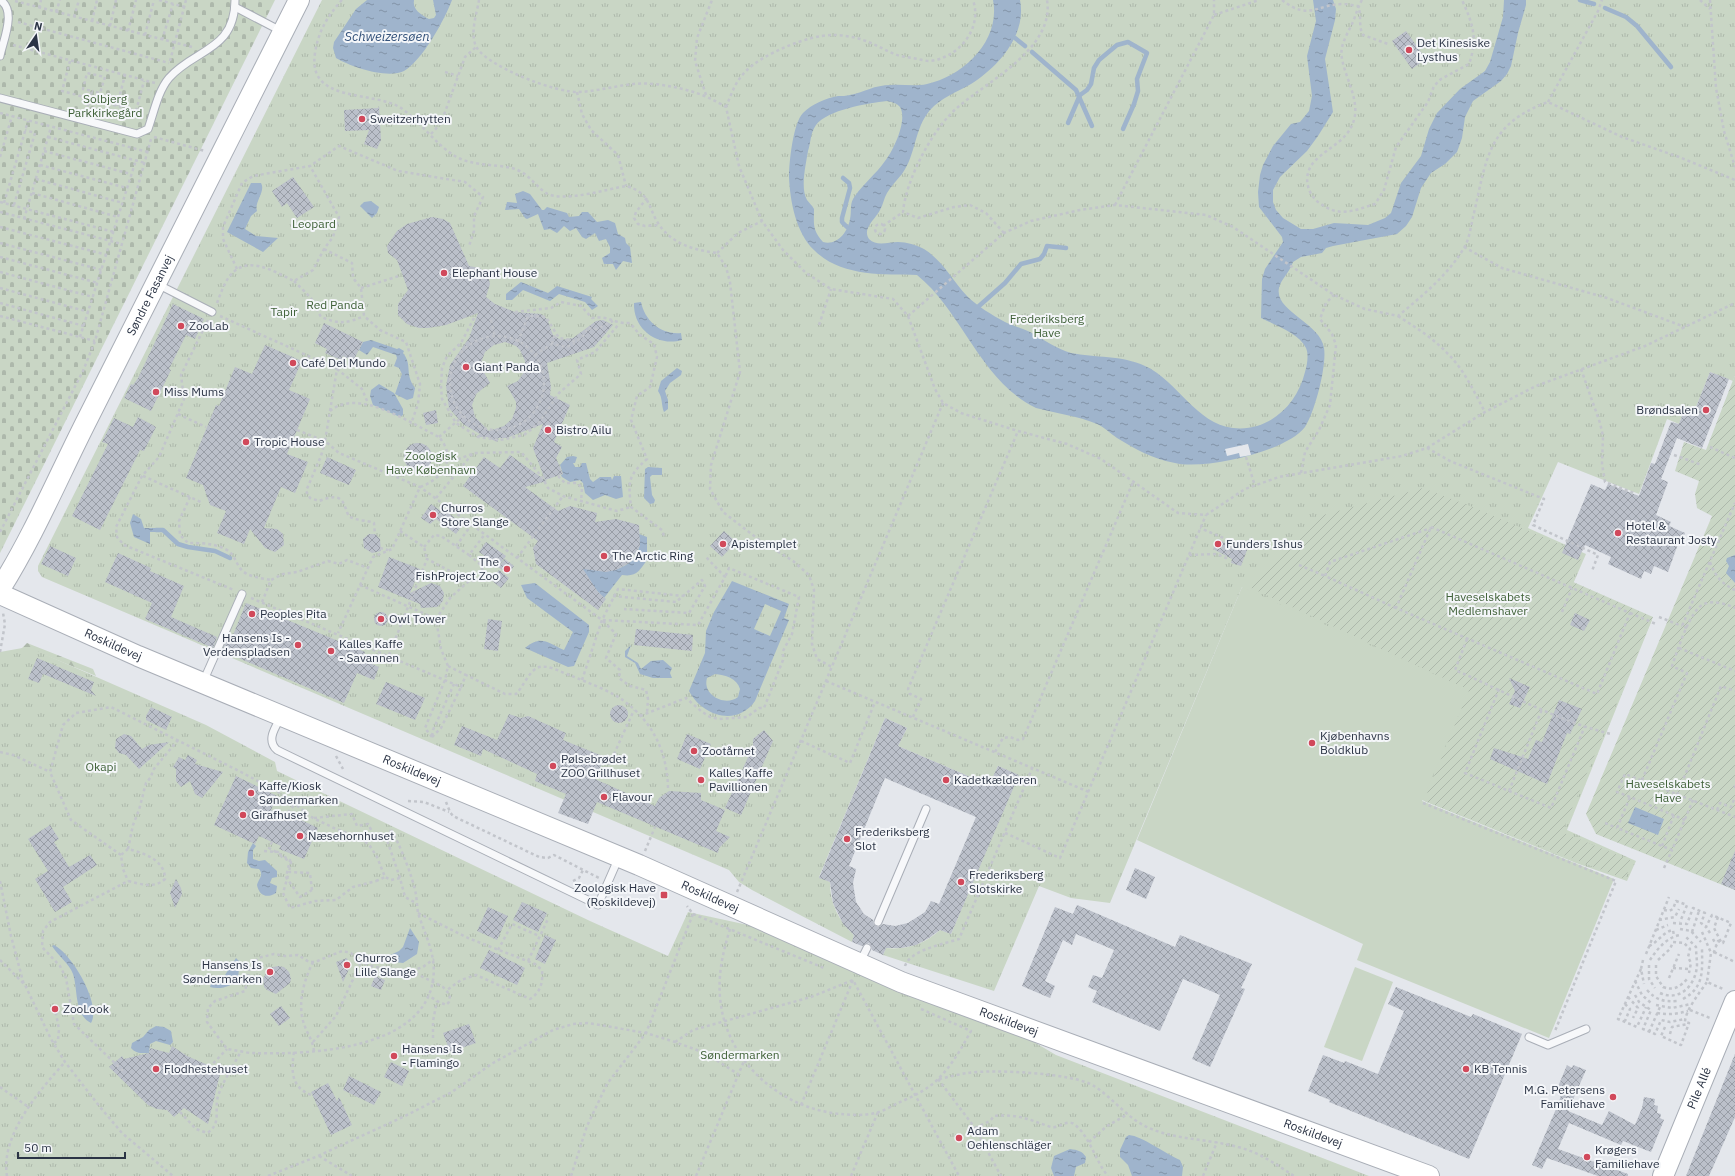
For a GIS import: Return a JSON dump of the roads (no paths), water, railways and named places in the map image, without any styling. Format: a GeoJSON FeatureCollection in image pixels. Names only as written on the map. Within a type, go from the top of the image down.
{"type":"FeatureCollection","features":[{"type":"Feature","properties":{"kind":"street","name":"Søndre Fasanvej"},"geometry":{"type":"LineString","coordinates":[[0,597],[64,464],[157,284],[299,0]]}},
{"type":"Feature","properties":{"kind":"street","name":"Roskildevej"},"geometry":{"type":"LineString","coordinates":[[0,597],[619,856],[636,874],[732,906],[857,970],[901,982],[1430,1176]]}},
{"type":"Feature","properties":{"kind":"street","name":"Pile Allé"},"geometry":{"type":"LineString","coordinates":[[1663,1176],[1726,1024],[1732,996]]}},
{"type":"Feature","properties":{"kind":"lane"},"geometry":{"type":"LineString","coordinates":[[0,0],[8,9],[8,19],[0,56]]}},
{"type":"Feature","properties":{"kind":"lane"},"geometry":{"type":"LineString","coordinates":[[0,98],[137,134],[148,129],[163,86],[170,77],[183,66],[208,51],[222,38],[231,23],[235,4],[283,32]]}},
{"type":"Feature","properties":{"kind":"lane"},"geometry":{"type":"LineString","coordinates":[[157,284],[212,312]]}},
{"type":"Feature","properties":{"kind":"lane"},"geometry":{"type":"LineString","coordinates":[[203,683],[242,594]]}},
{"type":"Feature","properties":{"kind":"lane"},"geometry":{"type":"LineString","coordinates":[[282,715],[273,732],[272,746],[277,750],[598,905],[619,856]]}},
{"type":"Feature","properties":{"kind":"lane"},"geometry":{"type":"LineString","coordinates":[[878,922],[926,809]]}},
{"type":"Feature","properties":{"kind":"lane"},"geometry":{"type":"LineString","coordinates":[[1529,1037],[1548,1045],[1586,1029]]}},
{"type":"Feature","properties":{"kind":"water","name":"Schweizersøen"},"geometry":{"type":"Polygon","coordinates":[[[367,0],[414,0],[414,6],[416,9],[420,14],[429,19],[434,18],[436,15],[433,0],[452,0],[432,39],[418,58],[404,71],[388,74],[369,71],[336,58],[333,48],[334,42],[356,9],[367,0]]]}},
{"type":"Feature","properties":{"kind":"water"},"geometry":{"type":"Polygon","coordinates":[[[993,0],[1020,0],[1021,13],[1019,26],[1015,37],[1000,59],[981,77],[939,102],[925,117],[907,167],[892,185],[880,210],[868,228],[867,234],[869,239],[876,243],[883,244],[898,242],[915,245],[924,249],[937,259],[971,300],[1000,319],[1030,332],[1071,353],[1118,358],[1136,362],[1157,373],[1208,419],[1220,425],[1233,428],[1246,428],[1258,426],[1280,414],[1295,395],[1301,384],[1307,363],[1306,348],[1298,338],[1286,330],[1261,318],[1262,279],[1265,269],[1283,242],[1282,237],[1259,207],[1258,192],[1263,165],[1273,146],[1291,124],[1300,122],[1309,111],[1312,96],[1307,56],[1316,21],[1313,0],[1333,0],[1336,9],[1335,20],[1325,59],[1333,112],[1307,151],[1280,177],[1273,190],[1273,202],[1276,210],[1283,218],[1301,229],[1313,229],[1334,223],[1368,225],[1385,218],[1391,213],[1401,183],[1421,156],[1429,129],[1437,113],[1460,89],[1485,71],[1490,62],[1503,17],[1504,0],[1526,0],[1511,66],[1507,74],[1501,81],[1473,101],[1465,117],[1462,138],[1457,152],[1445,164],[1431,173],[1421,188],[1412,217],[1406,226],[1397,234],[1333,246],[1326,248],[1322,253],[1301,257],[1293,262],[1282,282],[1279,288],[1279,296],[1284,304],[1315,331],[1321,339],[1324,348],[1322,377],[1313,411],[1305,427],[1295,436],[1281,444],[1263,451],[1244,457],[1205,464],[1175,463],[1159,459],[1144,453],[1117,438],[1100,425],[1090,421],[1036,408],[1017,396],[1000,381],[933,290],[917,275],[876,274],[849,270],[825,259],[814,250],[798,226],[791,196],[789,171],[794,134],[803,113],[815,104],[833,97],[846,96],[885,85],[918,85],[941,80],[954,73],[977,54],[991,29],[994,15],[993,0]],[[887,101],[838,111],[821,120],[814,128],[806,162],[804,189],[807,200],[814,209],[815,230],[823,242],[828,243],[837,240],[847,229],[851,216],[851,204],[853,199],[881,166],[895,143],[901,127],[902,113],[899,106],[887,101]]]}},
{"type":"Feature","properties":{"kind":"water"},"geometry":{"type":"Polygon","coordinates":[[[251,183],[261,183],[262,189],[257,204],[257,211],[251,216],[245,229],[256,236],[278,238],[263,252],[227,232],[251,183]]]}},
{"type":"Feature","properties":{"kind":"water"},"geometry":{"type":"Polygon","coordinates":[[[523,191],[530,194],[542,210],[547,207],[567,213],[569,217],[579,216],[582,212],[588,212],[597,222],[608,220],[615,223],[618,234],[625,238],[626,243],[630,247],[632,263],[623,261],[616,270],[613,264],[604,264],[602,258],[610,253],[610,247],[606,239],[599,241],[595,233],[586,239],[582,237],[576,228],[570,231],[564,226],[557,233],[550,229],[544,230],[538,214],[527,219],[519,209],[505,210],[507,202],[517,203],[515,194],[523,191]]]}},
{"type":"Feature","properties":{"kind":"water"},"geometry":{"type":"Polygon","coordinates":[[[371,201],[379,207],[377,213],[372,218],[360,206],[364,202],[371,201]]]}},
{"type":"Feature","properties":{"kind":"water"},"geometry":{"type":"Polygon","coordinates":[[[521,282],[548,293],[557,286],[592,297],[591,299],[598,306],[592,310],[585,302],[559,294],[550,301],[523,290],[512,300],[506,300],[506,294],[521,282]]]}},
{"type":"Feature","properties":{"kind":"water"},"geometry":{"type":"Polygon","coordinates":[[[641,302],[650,321],[667,332],[681,333],[682,340],[673,342],[664,341],[649,334],[642,328],[635,313],[634,303],[641,302]]]}},
{"type":"Feature","properties":{"kind":"water"},"geometry":{"type":"Polygon","coordinates":[[[371,340],[397,349],[399,348],[404,351],[403,353],[408,362],[410,378],[415,388],[413,398],[407,400],[395,394],[402,374],[399,368],[394,366],[397,358],[396,355],[373,347],[367,355],[359,350],[363,342],[371,340]]]}},
{"type":"Feature","properties":{"kind":"water"},"geometry":{"type":"Polygon","coordinates":[[[677,368],[682,371],[681,375],[670,383],[665,391],[668,400],[668,409],[664,412],[661,396],[658,391],[661,381],[677,368]]]}},
{"type":"Feature","properties":{"kind":"water"},"geometry":{"type":"Polygon","coordinates":[[[379,384],[394,393],[403,409],[403,415],[400,417],[373,405],[370,396],[371,390],[379,384]]]}},
{"type":"Feature","properties":{"kind":"water"},"geometry":{"type":"Polygon","coordinates":[[[567,457],[577,457],[575,463],[573,463],[575,467],[580,467],[582,463],[586,463],[590,479],[593,482],[600,477],[611,477],[612,480],[614,476],[621,476],[623,497],[616,499],[605,495],[593,500],[585,493],[583,483],[580,480],[570,482],[562,477],[561,475],[563,474],[560,465],[567,457]]]}},
{"type":"Feature","properties":{"kind":"water"},"geometry":{"type":"Polygon","coordinates":[[[648,467],[662,468],[662,475],[652,475],[650,477],[652,495],[655,500],[654,503],[650,504],[644,498],[645,469],[648,467]]]}},
{"type":"Feature","properties":{"kind":"water"},"geometry":{"type":"Polygon","coordinates":[[[133,514],[141,519],[144,528],[156,528],[156,532],[150,532],[150,544],[134,537],[130,523],[133,514]]]}},
{"type":"Feature","properties":{"kind":"water"},"geometry":{"type":"Polygon","coordinates":[[[554,534],[589,568],[596,570],[604,571],[619,568],[632,561],[639,547],[639,534],[647,537],[647,560],[640,570],[634,574],[622,575],[604,598],[554,534]]]}},
{"type":"Feature","properties":{"kind":"water"},"geometry":{"type":"Polygon","coordinates":[[[1735,555],[1735,583],[1726,573],[1729,566],[1726,561],[1727,558],[1735,555]]]}},
{"type":"Feature","properties":{"kind":"water"},"geometry":{"type":"Polygon","coordinates":[[[732,581],[789,604],[784,618],[789,620],[755,701],[748,709],[739,714],[730,716],[720,715],[702,707],[689,691],[705,653],[706,631],[714,612],[732,581]],[[765,604],[754,629],[770,636],[781,611],[765,604]],[[715,674],[707,678],[706,684],[711,694],[716,698],[727,701],[738,697],[740,689],[736,682],[727,676],[715,674]]]}},
{"type":"Feature","properties":{"kind":"water"},"geometry":{"type":"Polygon","coordinates":[[[535,583],[589,625],[589,632],[574,666],[568,667],[525,648],[536,641],[544,641],[564,650],[573,632],[527,598],[521,585],[535,583]]]}},
{"type":"Feature","properties":{"kind":"water"},"geometry":{"type":"Polygon","coordinates":[[[631,645],[627,656],[638,663],[641,669],[651,661],[663,660],[672,668],[670,673],[672,678],[653,678],[640,674],[635,663],[625,657],[625,651],[631,645]]]}},
{"type":"Feature","properties":{"kind":"water"},"geometry":{"type":"Polygon","coordinates":[[[1635,807],[1664,819],[1658,835],[1628,823],[1635,807]]]}},
{"type":"Feature","properties":{"kind":"water"},"geometry":{"type":"Polygon","coordinates":[[[253,843],[256,846],[253,850],[253,859],[259,861],[265,860],[277,871],[277,877],[272,878],[270,883],[277,886],[276,893],[269,896],[261,894],[259,891],[257,885],[261,873],[259,869],[251,868],[247,863],[248,852],[253,843]]]}},
{"type":"Feature","properties":{"kind":"water"},"geometry":{"type":"Polygon","coordinates":[[[410,928],[419,942],[417,954],[403,963],[387,961],[386,957],[399,951],[403,947],[410,928]]]}},
{"type":"Feature","properties":{"kind":"water"},"geometry":{"type":"Polygon","coordinates":[[[54,945],[61,950],[76,968],[89,992],[93,1015],[91,1023],[82,1014],[79,1008],[73,974],[66,963],[54,950],[52,946],[54,945]]]}},
{"type":"Feature","properties":{"kind":"water"},"geometry":{"type":"Polygon","coordinates":[[[236,958],[239,961],[238,977],[236,980],[226,987],[210,987],[211,984],[225,975],[236,958]]]}},
{"type":"Feature","properties":{"kind":"water"},"geometry":{"type":"Polygon","coordinates":[[[156,1026],[164,1027],[171,1031],[173,1042],[170,1045],[156,1041],[150,1044],[149,1053],[137,1052],[131,1048],[132,1043],[143,1037],[149,1030],[156,1026]]]}},
{"type":"Feature","properties":{"kind":"water"},"geometry":{"type":"Polygon","coordinates":[[[1129,1135],[1140,1138],[1180,1160],[1183,1167],[1182,1176],[1132,1176],[1128,1165],[1120,1157],[1120,1150],[1126,1137],[1129,1135]]]}},
{"type":"Feature","properties":{"kind":"water"},"geometry":{"type":"Polygon","coordinates":[[[1070,1149],[1078,1150],[1083,1153],[1086,1157],[1085,1163],[1076,1167],[1074,1176],[1054,1176],[1051,1168],[1054,1156],[1070,1149]]]}},
{"type":"Feature","properties":{"kind":"waterway"},"geometry":{"type":"LineString","coordinates":[[1580,0],[1594,4]]}},
{"type":"Feature","properties":{"kind":"waterway"},"geometry":{"type":"LineString","coordinates":[[1605,8],[1626,17],[1637,26],[1671,67]]}},
{"type":"Feature","properties":{"kind":"waterway"},"geometry":{"type":"LineString","coordinates":[[1015,38],[1025,46]]}},
{"type":"Feature","properties":{"kind":"waterway"},"geometry":{"type":"LineString","coordinates":[[1068,123],[1080,95],[1087,90],[1091,84],[1094,68],[1099,60],[1117,45],[1128,42],[1147,53],[1137,79],[1138,91],[1134,104],[1123,129]]}},
{"type":"Feature","properties":{"kind":"waterway"},"geometry":{"type":"LineString","coordinates":[[1032,52],[1076,90],[1092,126]]}},
{"type":"Feature","properties":{"kind":"waterway"},"geometry":{"type":"LineString","coordinates":[[843,178],[849,183],[850,188],[842,218],[842,222],[847,227]]}},
{"type":"Feature","properties":{"kind":"waterway"},"geometry":{"type":"LineString","coordinates":[[979,306],[1005,283],[1021,264],[1040,259],[1047,246],[1066,248]]}},
{"type":"Feature","properties":{"kind":"waterway"},"geometry":{"type":"LineString","coordinates":[[156,530],[163,530],[178,544],[215,551],[230,558]]}},
{"type":"Feature","properties":{"kind":"place","name":"Det Kinesiske Lysthus"},"geometry":{"type":"Point","coordinates":[1409,50]}},
{"type":"Feature","properties":{"kind":"place","name":"Sweitzerhytten"},"geometry":{"type":"Point","coordinates":[362,119]}},
{"type":"Feature","properties":{"kind":"place","name":"Elephant House"},"geometry":{"type":"Point","coordinates":[444,273]}},
{"type":"Feature","properties":{"kind":"place","name":"ZooLab"},"geometry":{"type":"Point","coordinates":[181,326]}},
{"type":"Feature","properties":{"kind":"place","name":"Café Del Mundo"},"geometry":{"type":"Point","coordinates":[293,363]}},
{"type":"Feature","properties":{"kind":"place","name":"Giant Panda"},"geometry":{"type":"Point","coordinates":[466,367]}},
{"type":"Feature","properties":{"kind":"place","name":"Miss Mums"},"geometry":{"type":"Point","coordinates":[156,392]}},
{"type":"Feature","properties":{"kind":"place","name":"Brøndsalen"},"geometry":{"type":"Point","coordinates":[1706,410]}},
{"type":"Feature","properties":{"kind":"place","name":"Bistro Ailu"},"geometry":{"type":"Point","coordinates":[548,430]}},
{"type":"Feature","properties":{"kind":"place","name":"Tropic House"},"geometry":{"type":"Point","coordinates":[246,442]}},
{"type":"Feature","properties":{"kind":"place","name":"Churros Store Slange"},"geometry":{"type":"Point","coordinates":[433,515]}},
{"type":"Feature","properties":{"kind":"place","name":"Hotel & Restaurant Josty"},"geometry":{"type":"Point","coordinates":[1618,533]}},
{"type":"Feature","properties":{"kind":"place","name":"Apistemplet"},"geometry":{"type":"Point","coordinates":[723,544]}},
{"type":"Feature","properties":{"kind":"place","name":"Funders Ishus"},"geometry":{"type":"Point","coordinates":[1218,544]}},
{"type":"Feature","properties":{"kind":"place","name":"The Arctic Ring"},"geometry":{"type":"Point","coordinates":[604,556]}},
{"type":"Feature","properties":{"kind":"place","name":"The FishProject Zoo"},"geometry":{"type":"Point","coordinates":[507,569]}},
{"type":"Feature","properties":{"kind":"place","name":"Peoples Pita"},"geometry":{"type":"Point","coordinates":[252,614]}},
{"type":"Feature","properties":{"kind":"place","name":"Owl Tower"},"geometry":{"type":"Point","coordinates":[381,619]}},
{"type":"Feature","properties":{"kind":"place","name":"Hansens Is - Verdenspladsen"},"geometry":{"type":"Point","coordinates":[298,645]}},
{"type":"Feature","properties":{"kind":"place","name":"Kalles Kaffe - Savannen"},"geometry":{"type":"Point","coordinates":[331,651]}},
{"type":"Feature","properties":{"kind":"place","name":"Kjøbenhavns Boldklub"},"geometry":{"type":"Point","coordinates":[1312,743]}},
{"type":"Feature","properties":{"kind":"place","name":"Zootårnet"},"geometry":{"type":"Point","coordinates":[694,751]}},
{"type":"Feature","properties":{"kind":"place","name":"Pølsebrødet ZOO Grillhuset"},"geometry":{"type":"Point","coordinates":[553,766]}},
{"type":"Feature","properties":{"kind":"place","name":"Kalles Kaffe Pavillionen"},"geometry":{"type":"Point","coordinates":[701,780]}},
{"type":"Feature","properties":{"kind":"place","name":"Kadetkælderen"},"geometry":{"type":"Point","coordinates":[946,780]}},
{"type":"Feature","properties":{"kind":"place","name":"Kaffe/Kiosk Søndermarken"},"geometry":{"type":"Point","coordinates":[251,793]}},
{"type":"Feature","properties":{"kind":"place","name":"Flavour"},"geometry":{"type":"Point","coordinates":[604,797]}},
{"type":"Feature","properties":{"kind":"place","name":"Girafhuset"},"geometry":{"type":"Point","coordinates":[243,815]}},
{"type":"Feature","properties":{"kind":"place","name":"Næsehornhuset"},"geometry":{"type":"Point","coordinates":[300,836]}},
{"type":"Feature","properties":{"kind":"place","name":"Frederiksberg Slot"},"geometry":{"type":"Point","coordinates":[847,839]}},
{"type":"Feature","properties":{"kind":"place","name":"Frederiksberg Slotskirke"},"geometry":{"type":"Point","coordinates":[961,882]}},
{"type":"Feature","properties":{"kind":"place","name":"Zoologisk Have (Roskildevej)"},"geometry":{"type":"Point","coordinates":[664,895]}},
{"type":"Feature","properties":{"kind":"place","name":"Churros Lille Slange"},"geometry":{"type":"Point","coordinates":[347,965]}},
{"type":"Feature","properties":{"kind":"place","name":"Hansens Is Søndermarken"},"geometry":{"type":"Point","coordinates":[270,972]}},
{"type":"Feature","properties":{"kind":"place","name":"ZooLook"},"geometry":{"type":"Point","coordinates":[55,1009]}},
{"type":"Feature","properties":{"kind":"place","name":"Hansens Is - Flamingo"},"geometry":{"type":"Point","coordinates":[394,1056]}},
{"type":"Feature","properties":{"kind":"place","name":"Flodhestehuset"},"geometry":{"type":"Point","coordinates":[156,1069]}},
{"type":"Feature","properties":{"kind":"place","name":"KB Tennis"},"geometry":{"type":"Point","coordinates":[1466,1069]}},
{"type":"Feature","properties":{"kind":"place","name":"M.G. Petersens Familiehave"},"geometry":{"type":"Point","coordinates":[1613,1097]}},
{"type":"Feature","properties":{"kind":"place","name":"Adam Oehlenschläger"},"geometry":{"type":"Point","coordinates":[959,1138]}},
{"type":"Feature","properties":{"kind":"place","name":"Krøgers Familiehave"},"geometry":{"type":"Point","coordinates":[1587,1157]}},
{"type":"Feature","properties":{"kind":"park label","name":"Solbjerg Parkkirkegård"},"geometry":{"type":"Point","coordinates":[105,106]}},
{"type":"Feature","properties":{"kind":"park label","name":"Leopard"},"geometry":{"type":"Point","coordinates":[314,224]}},
{"type":"Feature","properties":{"kind":"park label","name":"Red Panda"},"geometry":{"type":"Point","coordinates":[335,305]}},
{"type":"Feature","properties":{"kind":"park label","name":"Tapir"},"geometry":{"type":"Point","coordinates":[284,312]}},
{"type":"Feature","properties":{"kind":"park label","name":"Frederiksberg Have"},"geometry":{"type":"Point","coordinates":[1047,326]}},
{"type":"Feature","properties":{"kind":"park label","name":"Zoologisk Have København"},"geometry":{"type":"Point","coordinates":[431,463]}},
{"type":"Feature","properties":{"kind":"park label","name":"Haveselskabets Medlemshaver"},"geometry":{"type":"Point","coordinates":[1488,604]}},
{"type":"Feature","properties":{"kind":"park label","name":"Okapi"},"geometry":{"type":"Point","coordinates":[101,767]}},
{"type":"Feature","properties":{"kind":"park label","name":"Haveselskabets Have"},"geometry":{"type":"Point","coordinates":[1668,791]}},
{"type":"Feature","properties":{"kind":"park label","name":"Søndermarken"},"geometry":{"type":"Point","coordinates":[740,1055]}}]}
